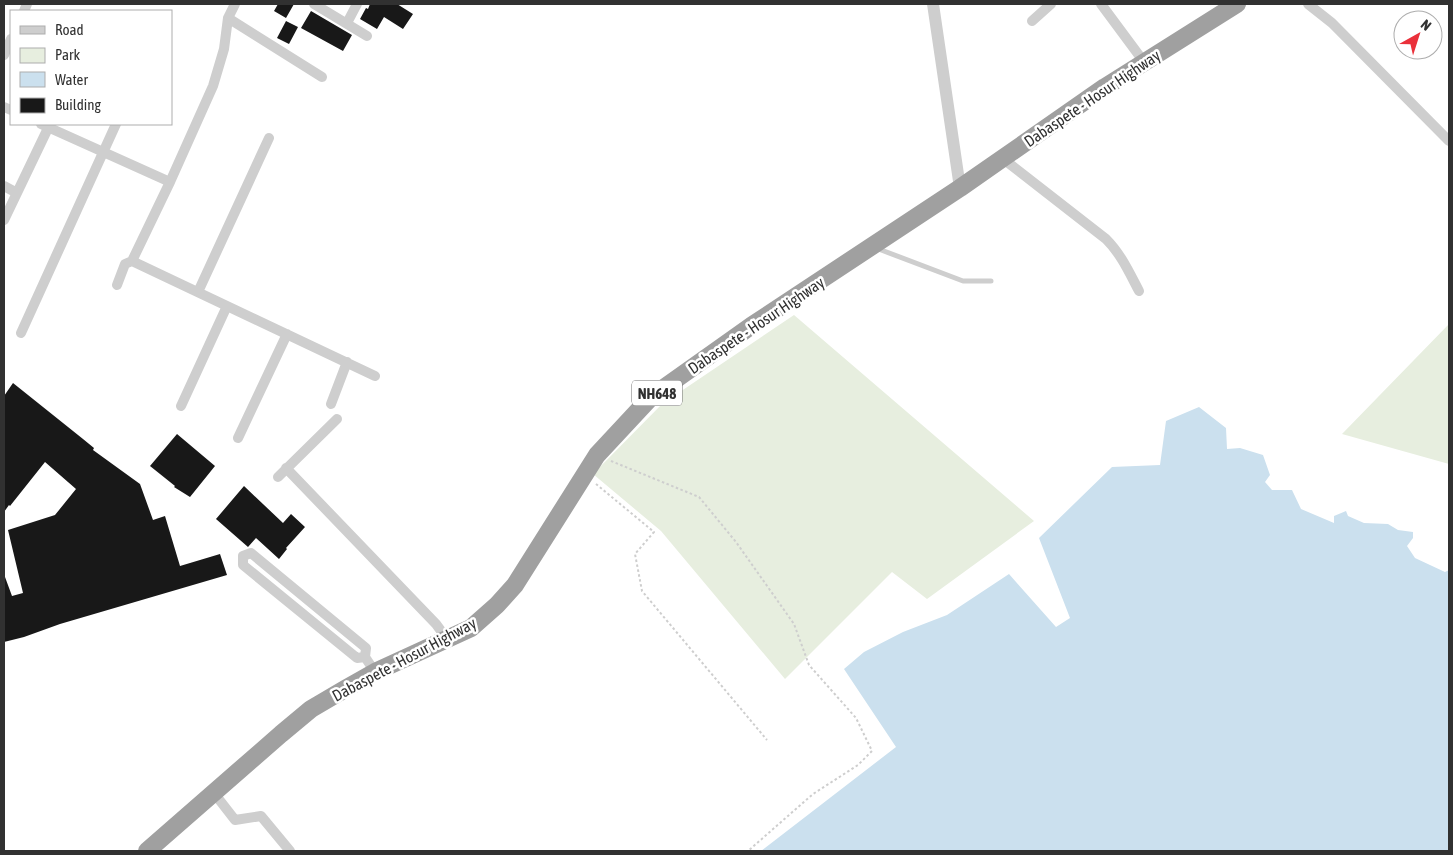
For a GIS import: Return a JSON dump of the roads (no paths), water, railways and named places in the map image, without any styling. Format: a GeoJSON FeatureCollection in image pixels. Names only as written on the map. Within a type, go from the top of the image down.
{"type":"FeatureCollection","features":[{"type":"Feature","properties":{"kind":"highway","name":"Dabaspete - Hosur Highway"},"geometry":{"type":"LineString","coordinates":[[147,851],[311,709],[344,688],[375,672],[471,628],[497,605],[515,584],[597,455],[651,397],[751,326],[960,188],[1105,87],[1237,4]]}},
{"type":"Feature","properties":{"kind":"street"},"geometry":{"type":"LineString","coordinates":[[117,285],[125,264],[132,260],[170,182],[213,86],[224,49],[228,18],[235,4]]}},
{"type":"Feature","properties":{"kind":"street"},"geometry":{"type":"LineString","coordinates":[[314,4],[367,36]]}},
{"type":"Feature","properties":{"kind":"street"},"geometry":{"type":"LineString","coordinates":[[346,23],[357,4]]}},
{"type":"Feature","properties":{"kind":"street"},"geometry":{"type":"LineString","coordinates":[[933,4],[960,188]]}},
{"type":"Feature","properties":{"kind":"street"},"geometry":{"type":"LineString","coordinates":[[1032,21],[1052,4]]}},
{"type":"Feature","properties":{"kind":"street"},"geometry":{"type":"LineString","coordinates":[[1101,4],[1144,62]]}},
{"type":"Feature","properties":{"kind":"street"},"geometry":{"type":"LineString","coordinates":[[1308,4],[1332,23],[1449,141]]}},
{"type":"Feature","properties":{"kind":"street"},"geometry":{"type":"LineString","coordinates":[[228,18],[322,77]]}},
{"type":"Feature","properties":{"kind":"street"},"geometry":{"type":"LineString","coordinates":[[4,55],[10,41]]}},
{"type":"Feature","properties":{"kind":"street"},"geometry":{"type":"LineString","coordinates":[[4,220],[46,125],[170,182]]}},
{"type":"Feature","properties":{"kind":"street"},"geometry":{"type":"LineString","coordinates":[[21,333],[116,125]]}},
{"type":"Feature","properties":{"kind":"street"},"geometry":{"type":"LineString","coordinates":[[198,292],[269,138]]}},
{"type":"Feature","properties":{"kind":"street"},"geometry":{"type":"LineString","coordinates":[[1002,158],[1110,243],[1122,259],[1139,291]]}},
{"type":"Feature","properties":{"kind":"street"},"geometry":{"type":"LineString","coordinates":[[4,186],[17,193]]}},
{"type":"Feature","properties":{"kind":"street"},"geometry":{"type":"LineString","coordinates":[[132,260],[375,376]]}},
{"type":"Feature","properties":{"kind":"street"},"geometry":{"type":"LineString","coordinates":[[182,406],[227,306]]}},
{"type":"Feature","properties":{"kind":"street"},"geometry":{"type":"LineString","coordinates":[[238,438],[287,334]]}},
{"type":"Feature","properties":{"kind":"street"},"geometry":{"type":"LineString","coordinates":[[331,404],[347,362]]}},
{"type":"Feature","properties":{"kind":"street"},"geometry":{"type":"LineString","coordinates":[[278,477],[337,419]]}},
{"type":"Feature","properties":{"kind":"street"},"geometry":{"type":"LineString","coordinates":[[286,468],[436,624],[447,639]]}},
{"type":"Feature","properties":{"kind":"street"},"geometry":{"type":"LineString","coordinates":[[365,657],[357,658],[243,565],[243,556],[251,552],[366,648],[365,657],[375,672]]}},
{"type":"Feature","properties":{"kind":"street"},"geometry":{"type":"LineString","coordinates":[[214,793],[235,820],[261,816],[290,851]]}},
{"type":"Feature","properties":{"kind":"lane"},"geometry":{"type":"LineString","coordinates":[[871,246],[963,281],[991,281]]}},
{"type":"Feature","properties":{"kind":"water"},"geometry":{"type":"Polygon","coordinates":[[[1199,407],[1226,428],[1227,449],[1240,448],[1263,455],[1270,475],[1265,482],[1272,490],[1292,490],[1301,509],[1334,523],[1334,516],[1346,511],[1348,516],[1364,523],[1388,524],[1398,530],[1413,532],[1413,538],[1407,546],[1415,558],[1445,572],[1449,570],[1449,851],[761,851],[896,747],[844,669],[864,652],[903,632],[947,615],[1009,574],[1056,627],[1070,618],[1039,538],[1112,467],[1160,465],[1166,421],[1199,407]]]}}]}
